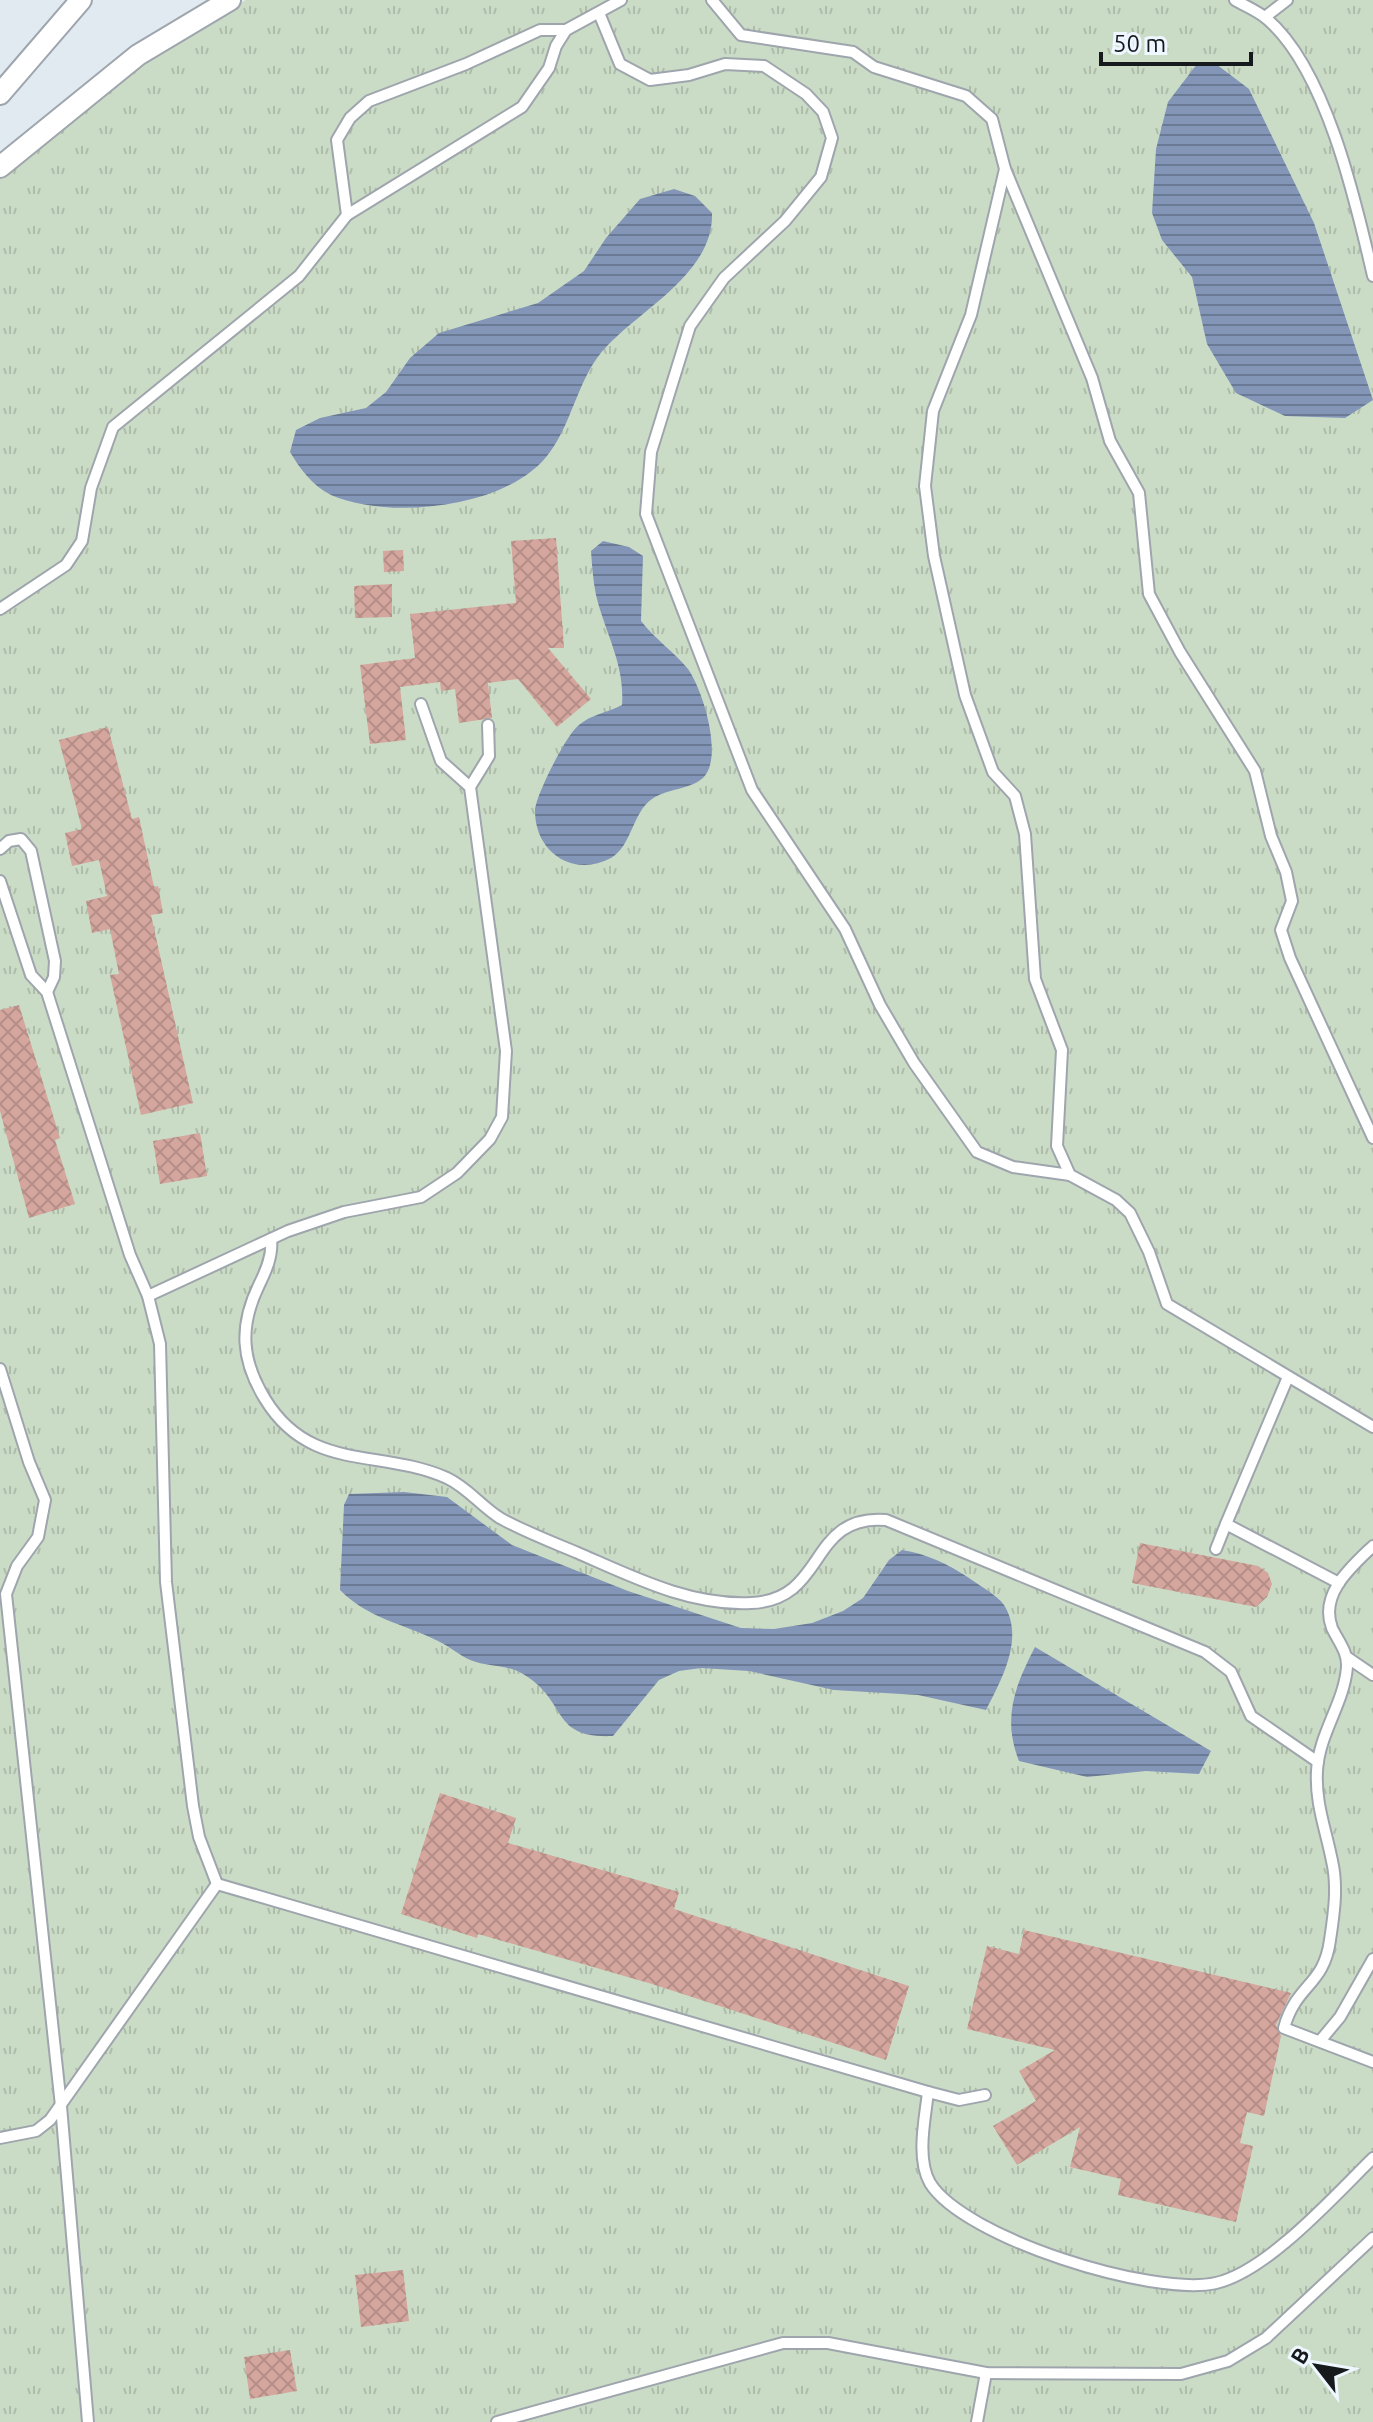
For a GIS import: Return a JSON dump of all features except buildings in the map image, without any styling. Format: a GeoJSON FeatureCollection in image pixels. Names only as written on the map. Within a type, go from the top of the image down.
{"type":"FeatureCollection","features":[{"type":"Feature","properties":{"kind":"street"},"geometry":{"type":"LineString","coordinates":[[0,94],[81,0]]}},
{"type":"Feature","properties":{"kind":"street"},"geometry":{"type":"LineString","coordinates":[[0,167],[138,55],[230,0]]}},
{"type":"Feature","properties":{"kind":"lane"},"geometry":{"type":"LineString","coordinates":[[347,215],[337,140],[350,118],[369,101],[466,64],[540,30],[566,30],[621,0]]}},
{"type":"Feature","properties":{"kind":"lane"},"geometry":{"type":"LineString","coordinates":[[712,0],[741,35],[853,52],[874,67],[966,96],[992,119],[1005,169],[1092,378],[1110,441],[1139,493],[1149,594],[1180,652],[1255,771],[1271,836],[1286,872],[1292,901],[1281,930],[1290,958],[1373,1138]]}},
{"type":"Feature","properties":{"kind":"lane"},"geometry":{"type":"LineString","coordinates":[[1235,0],[1265,17],[1282,35],[1315,87],[1345,162],[1373,276]]}},
{"type":"Feature","properties":{"kind":"lane"},"geometry":{"type":"LineString","coordinates":[[1265,17],[1287,0]]}},
{"type":"Feature","properties":{"kind":"lane"},"geometry":{"type":"LineString","coordinates":[[599,13],[620,64],[650,80],[689,75],[725,64],[764,66],[806,94],[823,112],[832,138],[821,177],[785,221],[724,278],[690,326],[651,452],[646,514],[752,790],[845,929],[880,1005],[914,1063],[977,1152],[1013,1167],[1070,1175],[1116,1200],[1130,1213],[1149,1252],[1167,1304],[1373,1427]]}},
{"type":"Feature","properties":{"kind":"lane"},"geometry":{"type":"LineString","coordinates":[[0,609],[66,565],[82,541],[91,488],[113,427],[299,276],[347,215],[522,107],[549,68],[556,46],[566,30]]}},
{"type":"Feature","properties":{"kind":"lane"},"geometry":{"type":"LineString","coordinates":[[1005,169],[971,315],[933,411],[925,486],[934,556],[965,695],[993,772],[1015,796],[1025,834],[1035,979],[1062,1050],[1057,1146],[1070,1175]]}},
{"type":"Feature","properties":{"kind":"lane"},"geometry":{"type":"LineString","coordinates":[[421,704],[441,761],[470,787]]}},
{"type":"Feature","properties":{"kind":"lane"},"geometry":{"type":"LineString","coordinates":[[148,1296],[271,1239],[344,1212],[421,1197],[477,1155],[502,1117],[506,1051],[470,787],[489,756],[488,725]]}},
{"type":"Feature","properties":{"kind":"lane"},"geometry":{"type":"LineString","coordinates":[[0,849],[9,841],[21,839],[31,851],[55,961],[54,977],[47,992]]}},
{"type":"Feature","properties":{"kind":"lane"},"geometry":{"type":"LineString","coordinates":[[0,881],[31,975],[47,992],[130,1255],[148,1296],[160,1344],[166,1582],[193,1806],[199,1837],[217,1884]]}},
{"type":"Feature","properties":{"kind":"lane"},"geometry":{"type":"LineString","coordinates":[[271,1239],[272,1249],[250,1304],[242,1339],[245,1356],[264,1398],[298,1439],[332,1453],[423,1469],[444,1477],[500,1517],[531,1533],[645,1582],[704,1600],[751,1603],[776,1600],[800,1585],[842,1527],[871,1519],[886,1520],[1205,1652],[1231,1672],[1251,1716],[1318,1762]]}},
{"type":"Feature","properties":{"kind":"lane"},"geometry":{"type":"LineString","coordinates":[[0,1369],[29,1462],[45,1500],[38,1537],[17,1566],[3,1593],[61,2106],[88,2422]]}},
{"type":"Feature","properties":{"kind":"lane"},"geometry":{"type":"LineString","coordinates":[[1216,1549],[1288,1377]]}},
{"type":"Feature","properties":{"kind":"lane"},"geometry":{"type":"LineString","coordinates":[[1226,1524],[1339,1583]]}},
{"type":"Feature","properties":{"kind":"lane"},"geometry":{"type":"LineString","coordinates":[[1373,1546],[1339,1583],[1329,1608],[1331,1626],[1348,1658],[1373,1675]]}},
{"type":"Feature","properties":{"kind":"lane"},"geometry":{"type":"LineString","coordinates":[[1348,1658],[1346,1683],[1321,1741],[1318,1762],[1320,1821],[1334,1874],[1330,1940],[1325,1967],[1293,2001],[1284,2028],[1373,2062]]}},
{"type":"Feature","properties":{"kind":"lane"},"geometry":{"type":"LineString","coordinates":[[217,1884],[928,2092],[959,2100],[985,2095]]}},
{"type":"Feature","properties":{"kind":"lane"},"geometry":{"type":"LineString","coordinates":[[0,2138],[36,2131],[61,2106],[217,1884]]}},
{"type":"Feature","properties":{"kind":"lane"},"geometry":{"type":"LineString","coordinates":[[1320,2041],[1340,2017],[1373,1959]]}},
{"type":"Feature","properties":{"kind":"lane"},"geometry":{"type":"LineString","coordinates":[[928,2092],[923,2152],[929,2181],[951,2207],[998,2233],[1082,2266],[1135,2281],[1216,2283],[1244,2270],[1274,2251],[1373,2158]]}},
{"type":"Feature","properties":{"kind":"lane"},"geometry":{"type":"LineString","coordinates":[[497,2422],[783,2343],[828,2343],[986,2373],[1181,2374],[1228,2361],[1266,2338],[1373,2238]]}},
{"type":"Feature","properties":{"kind":"lane"},"geometry":{"type":"LineString","coordinates":[[977,2422],[986,2373]]}},
{"type":"Feature","properties":{"kind":"green space"},"geometry":{"type":"Polygon","coordinates":[[[246,0],[1373,0],[1373,2422],[0,2422],[0,176],[142,61],[246,0]]]}},
{"type":"Feature","properties":{"kind":"water"},"geometry":{"type":"Polygon","coordinates":[[[1197,64],[1216,64],[1249,89],[1314,223],[1373,400],[1345,418],[1285,416],[1236,393],[1207,344],[1192,277],[1162,240],[1152,213],[1156,149],[1168,102],[1197,64]]]}},
{"type":"Feature","properties":{"kind":"water"},"geometry":{"type":"Polygon","coordinates":[[[674,189],[695,196],[712,213],[710,234],[702,253],[674,287],[597,358],[558,439],[532,471],[508,486],[479,497],[416,508],[356,503],[331,495],[303,471],[290,452],[296,430],[320,418],[366,408],[386,392],[410,358],[439,333],[538,303],[584,271],[606,238],[640,199],[674,189]]]}},
{"type":"Feature","properties":{"kind":"water"},"geometry":{"type":"Polygon","coordinates":[[[603,541],[629,547],[643,556],[641,621],[683,663],[694,679],[705,707],[712,755],[703,778],[658,795],[645,805],[618,853],[597,863],[584,865],[559,858],[549,850],[537,826],[535,811],[551,769],[575,729],[592,717],[622,705],[617,662],[593,579],[591,551],[603,541]]]}},
{"type":"Feature","properties":{"kind":"water"},"geometry":{"type":"Polygon","coordinates":[[[404,1492],[447,1497],[512,1545],[628,1591],[741,1628],[774,1629],[812,1623],[843,1611],[863,1598],[889,1560],[902,1550],[920,1554],[953,1568],[1001,1601],[1010,1618],[1012,1631],[1008,1659],[986,1710],[918,1695],[834,1690],[749,1671],[701,1668],[679,1671],[659,1680],[613,1736],[578,1731],[569,1725],[537,1685],[523,1674],[471,1660],[438,1641],[362,1608],[340,1590],[344,1505],[349,1494],[404,1492]]]}},
{"type":"Feature","properties":{"kind":"water"},"geometry":{"type":"Polygon","coordinates":[[[1035,1647],[1211,1751],[1199,1774],[1146,1771],[1087,1777],[1019,1761],[1011,1716],[1017,1689],[1035,1647]]]}}]}
